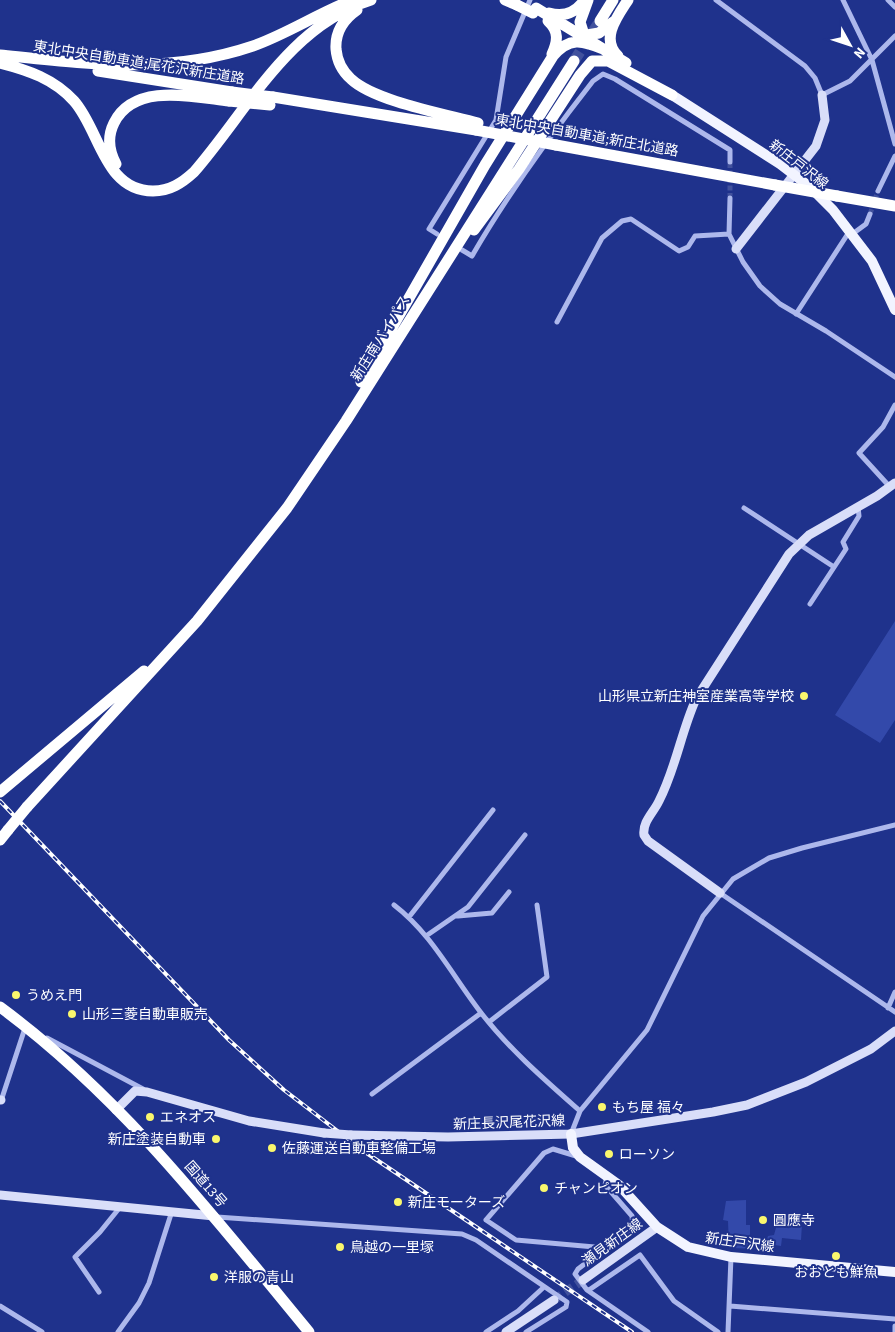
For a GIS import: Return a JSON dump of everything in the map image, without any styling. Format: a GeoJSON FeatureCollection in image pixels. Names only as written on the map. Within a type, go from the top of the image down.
{"type":"FeatureCollection","features":[{"type":"Feature","properties":{"kind":"highway"},"geometry":{"type":"LineString","coordinates":[[0,55],[121,66],[156,66],[191,61],[255,45],[354,0]]}},
{"type":"Feature","properties":{"kind":"highway"},"geometry":{"type":"LineString","coordinates":[[231,96],[162,96],[136,102],[117,117],[111,131],[110,149],[116,165],[127,176],[140,184],[164,184],[178,178],[199,158],[292,42],[324,17],[354,0]]}},
{"type":"Feature","properties":{"kind":"highway"},"geometry":{"type":"LineString","coordinates":[[0,63],[41,76],[67,94],[86,117],[112,168],[124,181],[139,189],[165,189],[180,183],[194,172],[280,63],[300,42],[329,20],[372,0]]}},
{"type":"Feature","properties":{"kind":"highway"},"geometry":{"type":"LineString","coordinates":[[372,0],[348,16],[339,31],[336,50],[339,63],[346,74],[357,84],[374,92],[477,127]]}},
{"type":"Feature","properties":{"kind":"highway"},"geometry":{"type":"LineString","coordinates":[[505,0],[518,2],[555,14],[565,14],[577,9],[586,0]]}},
{"type":"Feature","properties":{"kind":"highway"},"geometry":{"type":"LineString","coordinates":[[580,75],[587,57],[582,39],[580,17],[586,0]]}},
{"type":"Feature","properties":{"kind":"highway"},"geometry":{"type":"LineString","coordinates":[[600,21],[613,0]]}},
{"type":"Feature","properties":{"kind":"highway"},"geometry":{"type":"LineString","coordinates":[[325,450],[485,165],[544,69],[561,47],[569,42],[599,34],[608,27],[626,3]]}},
{"type":"Feature","properties":{"kind":"highway"},"geometry":{"type":"LineString","coordinates":[[626,3],[614,24],[609,40],[612,49],[626,67]]}},
{"type":"Feature","properties":{"kind":"highway"},"geometry":{"type":"LineString","coordinates":[[533,7],[554,28],[557,40],[544,69]]}},
{"type":"Feature","properties":{"kind":"highway"},"geometry":{"type":"LineString","coordinates":[[533,7],[672,95]]}},
{"type":"Feature","properties":{"kind":"highway"},"geometry":{"type":"LineString","coordinates":[[548,21],[566,29]]}},
{"type":"Feature","properties":{"kind":"highway","name":"東北中央自動車道;尾花沢新庄道路"},"geometry":{"type":"LineString","coordinates":[[0,55],[231,96]]}},
{"type":"Feature","properties":{"kind":"highway"},"geometry":{"type":"LineString","coordinates":[[0,840],[27,807],[196,620],[264,534],[380,373],[452,261],[518,170],[588,64],[599,60],[626,67]]}},
{"type":"Feature","properties":{"kind":"highway","name":"新庄南バイパス"},"geometry":{"type":"LineString","coordinates":[[325,450],[574,61]]}},
{"type":"Feature","properties":{"kind":"highway","name":"東北中央自動車道;新庄北道路"},"geometry":{"type":"LineString","coordinates":[[231,96],[477,127],[641,160],[895,206]]}},
{"type":"Feature","properties":{"kind":"highway"},"geometry":{"type":"LineString","coordinates":[[3,790],[141,674],[196,620]]}},
{"type":"Feature","properties":{"kind":"highway","name":"国道13号"},"geometry":{"type":"LineString","coordinates":[[0,1007],[27,1027],[116,1110],[164,1159],[214,1216],[309,1332]]}},
{"type":"Feature","properties":{"kind":"main road","name":"新庄戸沢線"},"geometry":{"type":"LineString","coordinates":[[672,95],[795,175],[822,198],[872,261],[895,310]]}},
{"type":"Feature","properties":{"kind":"main road"},"geometry":{"type":"LineString","coordinates":[[736,249],[816,146],[825,120],[822,95]]}},
{"type":"Feature","properties":{"kind":"main road"},"geometry":{"type":"LineString","coordinates":[[720,893],[648,841],[643,830],[667,786],[687,719],[696,699],[775,573],[789,554],[809,535],[892,485]]}},
{"type":"Feature","properties":{"kind":"main road","name":"新庄長沢尾花沢線"},"geometry":{"type":"LineString","coordinates":[[147,1092],[249,1121],[324,1133],[448,1137],[571,1134],[748,1105],[806,1082],[839,1066],[871,1049],[895,1031]]}},
{"type":"Feature","properties":{"kind":"main road"},"geometry":{"type":"LineString","coordinates":[[116,1110],[135,1091],[147,1092]]}},
{"type":"Feature","properties":{"kind":"main road"},"geometry":{"type":"LineString","coordinates":[[571,1134],[573,1148],[580,1157]]}},
{"type":"Feature","properties":{"kind":"main road","name":"新庄戸沢線"},"geometry":{"type":"LineString","coordinates":[[580,1157],[628,1194],[657,1227],[688,1248],[731,1257],[895,1272]]}},
{"type":"Feature","properties":{"kind":"main road"},"geometry":{"type":"LineString","coordinates":[[0,1195],[214,1216]]}},
{"type":"Feature","properties":{"kind":"main road","name":"瀬見新庄線"},"geometry":{"type":"LineString","coordinates":[[583,1280],[657,1227]]}},
{"type":"Feature","properties":{"kind":"main road"},"geometry":{"type":"LineString","coordinates":[[506,1332],[554,1300]]}},
{"type":"Feature","properties":{"kind":"street"},"geometry":{"type":"LineString","coordinates":[[716,0],[805,66],[815,78],[822,95],[850,81],[895,36]]}},
{"type":"Feature","properties":{"kind":"street"},"geometry":{"type":"LineString","coordinates":[[843,0],[872,60],[895,144]]}},
{"type":"Feature","properties":{"kind":"street"},"geometry":{"type":"LineString","coordinates":[[888,0],[895,7]]}},
{"type":"Feature","properties":{"kind":"street"},"geometry":{"type":"LineString","coordinates":[[437,234],[429,229],[496,120],[501,100],[504,62],[533,7]]}},
{"type":"Feature","properties":{"kind":"street"},"geometry":{"type":"LineString","coordinates":[[462,250],[472,256],[514,187],[593,81],[603,74],[616,79],[730,150],[730,162]]}},
{"type":"Feature","properties":{"kind":"street"},"geometry":{"type":"LineString","coordinates":[[878,191],[895,156]]}},
{"type":"Feature","properties":{"kind":"street"},"geometry":{"type":"LineString","coordinates":[[730,198],[729,234],[736,249],[760,286],[780,304],[826,331],[895,377]]}},
{"type":"Feature","properties":{"kind":"street"},"geometry":{"type":"LineString","coordinates":[[796,314],[850,233],[866,224],[870,214]]}},
{"type":"Feature","properties":{"kind":"street"},"geometry":{"type":"LineString","coordinates":[[557,322],[602,238],[622,222],[631,219],[679,251],[688,247],[696,236],[729,234]]}},
{"type":"Feature","properties":{"kind":"street"},"geometry":{"type":"LineString","coordinates":[[892,485],[859,453],[883,427],[895,405]]}},
{"type":"Feature","properties":{"kind":"street"},"geometry":{"type":"LineString","coordinates":[[810,604],[846,549],[843,542],[859,516],[858,507]]}},
{"type":"Feature","properties":{"kind":"street"},"geometry":{"type":"LineString","coordinates":[[744,508],[834,567]]}},
{"type":"Feature","properties":{"kind":"street"},"geometry":{"type":"LineString","coordinates":[[409,917],[493,810]]}},
{"type":"Feature","properties":{"kind":"street"},"geometry":{"type":"LineString","coordinates":[[571,1134],[580,1110],[648,1030],[702,916],[733,880],[769,858],[895,824]]}},
{"type":"Feature","properties":{"kind":"street"},"geometry":{"type":"LineString","coordinates":[[426,936],[457,916],[468,906],[525,835]]}},
{"type":"Feature","properties":{"kind":"street"},"geometry":{"type":"LineString","coordinates":[[457,916],[492,914],[509,892]]}},
{"type":"Feature","properties":{"kind":"street"},"geometry":{"type":"LineString","coordinates":[[720,893],[895,1012]]}},
{"type":"Feature","properties":{"kind":"street"},"geometry":{"type":"LineString","coordinates":[[489,1022],[547,977],[537,904]]}},
{"type":"Feature","properties":{"kind":"street"},"geometry":{"type":"LineString","coordinates":[[394,905],[409,917],[426,936],[489,1022],[550,1085],[580,1110]]}},
{"type":"Feature","properties":{"kind":"street"},"geometry":{"type":"LineString","coordinates":[[888,1008],[895,992]]}},
{"type":"Feature","properties":{"kind":"street"},"geometry":{"type":"LineString","coordinates":[[372,1094],[481,1013]]}},
{"type":"Feature","properties":{"kind":"street"},"geometry":{"type":"LineString","coordinates":[[0,1101],[27,1027],[147,1092]]}},
{"type":"Feature","properties":{"kind":"street"},"geometry":{"type":"LineString","coordinates":[[580,1157],[548,1150],[486,1220],[516,1240],[606,1248]]}},
{"type":"Feature","properties":{"kind":"street"},"geometry":{"type":"LineString","coordinates":[[607,1176],[605,1184],[632,1216],[634,1223],[630,1231],[576,1272],[586,1289],[648,1332]]}},
{"type":"Feature","properties":{"kind":"street"},"geometry":{"type":"LineString","coordinates":[[99,1292],[75,1257],[100,1232],[121,1206]]}},
{"type":"Feature","properties":{"kind":"street"},"geometry":{"type":"LineString","coordinates":[[118,1332],[139,1303],[149,1283],[172,1211]]}},
{"type":"Feature","properties":{"kind":"street"},"geometry":{"type":"LineString","coordinates":[[214,1216],[462,1234],[476,1240],[568,1304],[526,1332]]}},
{"type":"Feature","properties":{"kind":"street"},"geometry":{"type":"LineString","coordinates":[[590,1290],[640,1254],[674,1301],[718,1332]]}},
{"type":"Feature","properties":{"kind":"street"},"geometry":{"type":"LineString","coordinates":[[728,1332],[731,1257]]}},
{"type":"Feature","properties":{"kind":"street"},"geometry":{"type":"LineString","coordinates":[[486,1332],[518,1310],[544,1287]]}},
{"type":"Feature","properties":{"kind":"street"},"geometry":{"type":"LineString","coordinates":[[0,1306],[42,1332]]}},
{"type":"Feature","properties":{"kind":"street"},"geometry":{"type":"LineString","coordinates":[[730,1306],[895,1319]]}},
{"type":"Feature","properties":{"kind":"street"},"geometry":{"type":"LineString","coordinates":[[895,1326],[895,1332]]}},
{"type":"Feature","properties":{"kind":"shaded area"},"geometry":{"type":"Polygon","coordinates":[[[895,621],[895,720],[880,743],[835,715],[895,621]]]}},
{"type":"Feature","properties":{"kind":"shaded area"},"geometry":{"type":"Polygon","coordinates":[[[746,1200],[746,1225],[750,1225],[750,1238],[767,1239],[768,1236],[774,1235],[777,1224],[802,1224],[801,1240],[782,1238],[781,1246],[769,1244],[768,1249],[729,1248],[728,1221],[723,1220],[726,1201],[746,1200]]]}},
{"type":"Feature","properties":{"kind":"tunnel"},"geometry":{"type":"LineString","coordinates":[[574,61],[600,21]]}},
{"type":"Feature","properties":{"kind":"tunnel"},"geometry":{"type":"LineString","coordinates":[[730,162],[730,198]]}},
{"type":"Feature","properties":{"kind":"tunnel"},"geometry":{"type":"LineString","coordinates":[[870,214],[878,191]]}},
{"type":"Feature","properties":{"kind":"tunnel"},"geometry":{"type":"LineString","coordinates":[[554,1300],[583,1280]]}},
{"type":"Feature","properties":{"kind":"railway"},"geometry":{"type":"LineString","coordinates":[[0,801],[229,1040],[284,1090],[365,1152],[632,1332]]}},
{"type":"Feature","properties":{"kind":"place","name":"山形県立新庄神室産業高等学校"},"geometry":{"type":"Point","coordinates":[804,696]}},
{"type":"Feature","properties":{"kind":"place","name":"うめえ門"},"geometry":{"type":"Point","coordinates":[16,995]}},
{"type":"Feature","properties":{"kind":"place","name":"山形三菱自動車販売"},"geometry":{"type":"Point","coordinates":[72,1014]}},
{"type":"Feature","properties":{"kind":"place","name":"もち屋 福々"},"geometry":{"type":"Point","coordinates":[602,1107]}},
{"type":"Feature","properties":{"kind":"place","name":"エネオス"},"geometry":{"type":"Point","coordinates":[150,1117]}},
{"type":"Feature","properties":{"kind":"place","name":"新庄塗装自動車"},"geometry":{"type":"Point","coordinates":[216,1139]}},
{"type":"Feature","properties":{"kind":"place","name":"佐藤運送自動車整備工場"},"geometry":{"type":"Point","coordinates":[272,1148]}},
{"type":"Feature","properties":{"kind":"place","name":"ローソン"},"geometry":{"type":"Point","coordinates":[609,1154]}},
{"type":"Feature","properties":{"kind":"place","name":"チャンピオン"},"geometry":{"type":"Point","coordinates":[544,1188]}},
{"type":"Feature","properties":{"kind":"place","name":"新庄モーターズ"},"geometry":{"type":"Point","coordinates":[398,1202]}},
{"type":"Feature","properties":{"kind":"place","name":"圓應寺"},"geometry":{"type":"Point","coordinates":[763,1220]}},
{"type":"Feature","properties":{"kind":"place","name":"鳥越の一里塚"},"geometry":{"type":"Point","coordinates":[340,1247]}},
{"type":"Feature","properties":{"kind":"place","name":"おおとも鮮魚"},"geometry":{"type":"Point","coordinates":[836,1256]}},
{"type":"Feature","properties":{"kind":"place","name":"洋服の青山"},"geometry":{"type":"Point","coordinates":[214,1277]}}]}
